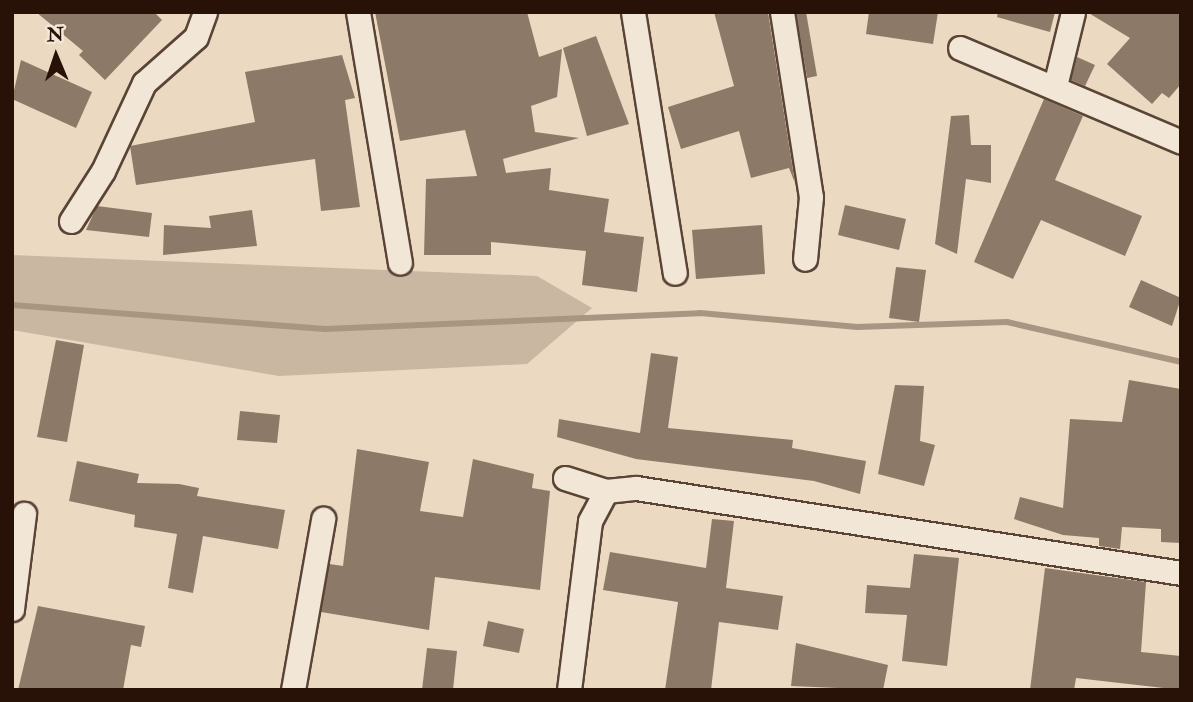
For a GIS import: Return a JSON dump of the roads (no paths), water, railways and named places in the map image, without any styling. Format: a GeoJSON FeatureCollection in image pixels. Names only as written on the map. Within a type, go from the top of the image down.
{"type":"FeatureCollection","features":[{"type":"Feature","properties":{"kind":"street"},"geometry":{"type":"LineString","coordinates":[[71,221],[103,171],[144,83],[195,37],[205,12]]}},
{"type":"Feature","properties":{"kind":"street"},"geometry":{"type":"LineString","coordinates":[[358,12],[400,262]]}},
{"type":"Feature","properties":{"kind":"street"},"geometry":{"type":"LineString","coordinates":[[633,12],[675,273]]}},
{"type":"Feature","properties":{"kind":"street"},"geometry":{"type":"LineString","coordinates":[[782,12],[811,197],[805,259]]}},
{"type":"Feature","properties":{"kind":"street"},"geometry":{"type":"LineString","coordinates":[[1055,86],[1073,12]]}},
{"type":"Feature","properties":{"kind":"street"},"geometry":{"type":"LineString","coordinates":[[960,48],[1055,86],[1181,142]]}},
{"type":"Feature","properties":{"kind":"street"},"geometry":{"type":"LineString","coordinates":[[565,478],[606,491],[636,488],[1181,573]]}},
{"type":"Feature","properties":{"kind":"street"},"geometry":{"type":"LineString","coordinates":[[569,690],[590,522],[606,491]]}},
{"type":"Feature","properties":{"kind":"street"},"geometry":{"type":"LineString","coordinates":[[12,608],[24,514]]}},
{"type":"Feature","properties":{"kind":"street"},"geometry":{"type":"LineString","coordinates":[[293,690],[323,519]]}},
{"type":"Feature","properties":{"kind":"waterway"},"geometry":{"type":"LineString","coordinates":[[12,305],[325,329],[700,313],[857,327],[1007,322],[1181,362]]}}]}
